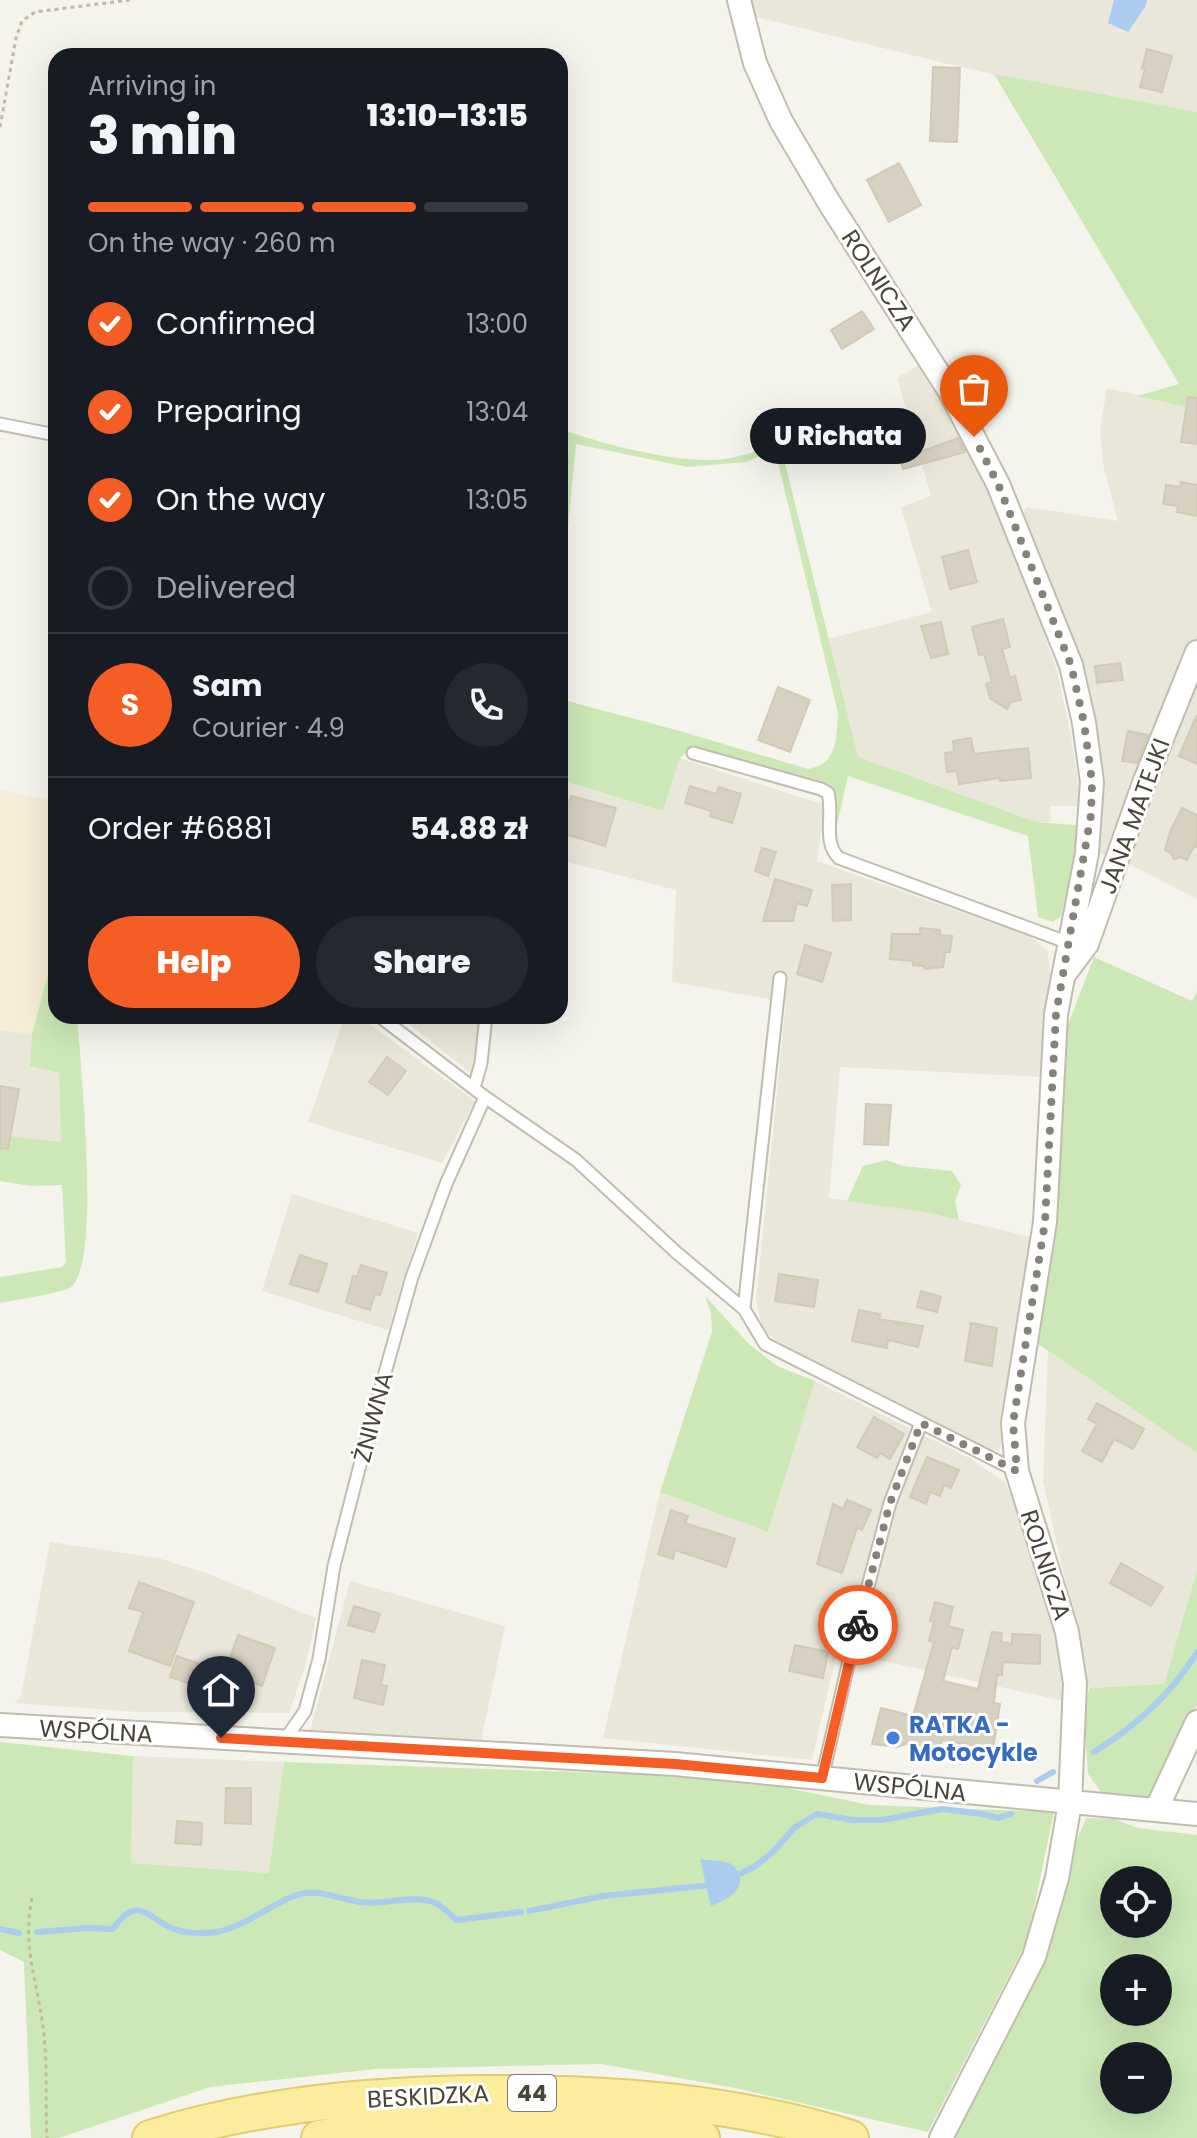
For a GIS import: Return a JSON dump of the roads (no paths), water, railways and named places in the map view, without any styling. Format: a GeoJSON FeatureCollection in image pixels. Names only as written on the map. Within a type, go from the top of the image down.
{"type":"FeatureCollection","features":[{"type":"Feature","properties":{"kind":"main road","name":"BESKIDZKA"},"geometry":{"type":"LineString","coordinates":[[150,2138],[282,2108],[405,2094],[519,2093],[623,2096],[729,2110],[851,2138]]}},
{"type":"Feature","properties":{"kind":"main road","name":"BESKIDZKA"},"geometry":{"type":"LineString","coordinates":[[319,2138],[362,2131],[481,2123],[650,2128],[702,2138]]}},
{"type":"Feature","properties":{"kind":"street","name":"ROLNICZA"},"geometry":{"type":"LineString","coordinates":[[739,0],[755,63],[781,121],[830,204],[949,390],[998,484],[1071,665],[1084,723],[1092,782],[1087,853],[1056,1014],[1045,1222],[1013,1423],[1017,1471],[1067,1632],[1075,1683],[1070,1803],[1057,1878],[1034,1957],[941,2138]]}},
{"type":"Feature","properties":{"kind":"street","name":"JANA MATEJKI"},"geometry":{"type":"LineString","coordinates":[[1063,976],[1087,944],[1144,783],[1197,652]]}},
{"type":"Feature","properties":{"kind":"street"},"geometry":{"type":"LineString","coordinates":[[1156,1810],[1197,1722]]}},
{"type":"Feature","properties":{"kind":"street","name":"WSPÓLNA"},"geometry":{"type":"LineString","coordinates":[[0,1725],[675,1764],[1197,1814]]}},
{"type":"Feature","properties":{"kind":"lane"},"geometry":{"type":"LineString","coordinates":[[0,424],[48,433]]}},
{"type":"Feature","properties":{"kind":"lane"},"geometry":{"type":"LineString","coordinates":[[693,753],[828,793],[832,807],[829,839],[832,851],[839,858],[1069,943]]}},
{"type":"Feature","properties":{"kind":"lane"},"geometry":{"type":"LineString","coordinates":[[744,1309],[780,978]]}},
{"type":"Feature","properties":{"kind":"lane"},"geometry":{"type":"LineString","coordinates":[[390,1024],[485,1097],[576,1160],[677,1253],[744,1309],[765,1344],[1017,1471]]}},
{"type":"Feature","properties":{"kind":"lane"},"geometry":{"type":"LineString","coordinates":[[474,1088],[481,1063],[485,1024]]}},
{"type":"Feature","properties":{"kind":"lane","name":"ŻNIWNA"},"geometry":{"type":"LineString","coordinates":[[284,1741],[305,1711],[319,1659],[338,1550],[412,1277],[446,1184],[485,1097]]}},
{"type":"Feature","properties":{"kind":"lane"},"geometry":{"type":"LineString","coordinates":[[822,1778],[890,1503],[921,1423]]}},
{"type":"Feature","properties":{"kind":"water"},"geometry":{"type":"Polygon","coordinates":[[[1114,0],[1147,0],[1128,32],[1108,23],[1114,0]]]}},
{"type":"Feature","properties":{"kind":"water"},"geometry":{"type":"Polygon","coordinates":[[[700,1859],[731,1864],[739,1875],[739,1884],[734,1893],[711,1906],[700,1859]]]}},
{"type":"Feature","properties":{"kind":"waterway"},"geometry":{"type":"LineString","coordinates":[[1094,1752],[1152,1708],[1176,1682],[1197,1652]]}},
{"type":"Feature","properties":{"kind":"waterway"},"geometry":{"type":"LineString","coordinates":[[1037,1781],[1053,1772]]}},
{"type":"Feature","properties":{"kind":"waterway"},"geometry":{"type":"LineString","coordinates":[[733,1877],[754,1867],[773,1852],[795,1827],[817,1814],[853,1820],[882,1820],[942,1809],[998,1818],[1011,1814]]}},
{"type":"Feature","properties":{"kind":"waterway"},"geometry":{"type":"LineString","coordinates":[[529,1911],[603,1896],[711,1885]]}},
{"type":"Feature","properties":{"kind":"waterway"},"geometry":{"type":"LineString","coordinates":[[37,1932],[113,1929],[122,1918],[137,1910],[179,1931],[216,1932],[236,1926],[284,1900],[310,1893],[369,1903],[424,1900],[440,1905],[457,1920],[521,1912]]}},
{"type":"Feature","properties":{"kind":"waterway"},"geometry":{"type":"LineString","coordinates":[[0,1929],[19,1933]]}},
{"type":"Feature","properties":{"kind":"place","name":"U Richata"},"geometry":{"type":"Point","coordinates":[974,437]}},
{"type":"Feature","properties":{"kind":"place","name":"RATKA - Motocykle"},"geometry":{"type":"Point","coordinates":[893,1738]}}]}
